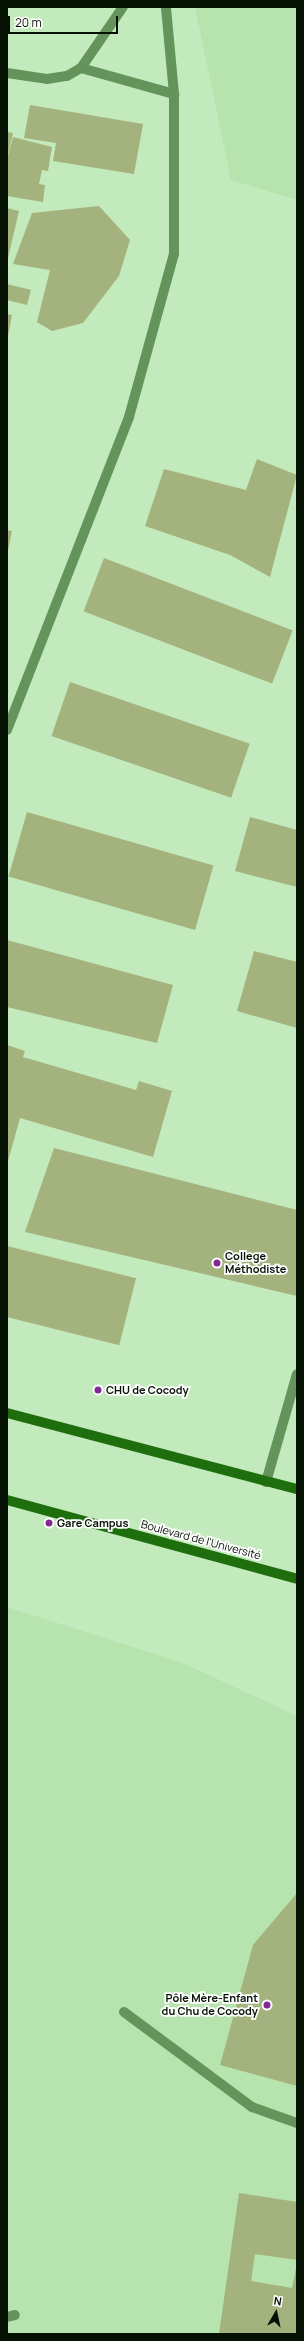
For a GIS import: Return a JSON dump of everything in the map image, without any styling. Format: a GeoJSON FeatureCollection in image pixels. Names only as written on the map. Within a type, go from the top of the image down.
{"type":"FeatureCollection","features":[{"type":"Feature","properties":{"kind":"street"},"geometry":{"type":"LineString","coordinates":[[7,1413],[297,1489]]}},
{"type":"Feature","properties":{"kind":"street","name":"Boulevard de l'Université"},"geometry":{"type":"LineString","coordinates":[[7,1500],[297,1579]]}},
{"type":"Feature","properties":{"kind":"lane"},"geometry":{"type":"LineString","coordinates":[[7,73],[47,79],[67,76],[81,68],[123,7]]}},
{"type":"Feature","properties":{"kind":"lane"},"geometry":{"type":"LineString","coordinates":[[7,730],[129,417],[174,254],[174,94],[166,7]]}},
{"type":"Feature","properties":{"kind":"lane"},"geometry":{"type":"LineString","coordinates":[[81,68],[174,94]]}},
{"type":"Feature","properties":{"kind":"lane"},"geometry":{"type":"LineString","coordinates":[[266,1482],[297,1374]]}},
{"type":"Feature","properties":{"kind":"lane"},"geometry":{"type":"LineString","coordinates":[[124,2012],[252,2107],[297,2123]]}},
{"type":"Feature","properties":{"kind":"shaded area"},"geometry":{"type":"Polygon","coordinates":[[[195,7],[297,7],[297,200],[231,180],[195,7]]]}},
{"type":"Feature","properties":{"kind":"shaded area"},"geometry":{"type":"Polygon","coordinates":[[[7,1607],[183,1663],[297,1716],[297,2334],[7,2334],[7,1607]]]}},
{"type":"Feature","properties":{"kind":"building"},"geometry":{"type":"Polygon","coordinates":[[[30,105],[143,124],[134,174],[53,161],[56,143],[24,138],[30,105]]]}},
{"type":"Feature","properties":{"kind":"building"},"geometry":{"type":"Polygon","coordinates":[[[7,132],[13,133],[8,154],[7,154],[7,132]]]}},
{"type":"Feature","properties":{"kind":"building"},"geometry":{"type":"Polygon","coordinates":[[[13,137],[52,147],[48,171],[42,170],[39,184],[45,185],[43,202],[7,196],[7,159],[13,137]]]}},
{"type":"Feature","properties":{"kind":"building"},"geometry":{"type":"Polygon","coordinates":[[[99,206],[130,240],[119,276],[83,323],[52,331],[37,322],[50,270],[13,264],[32,213],[99,206]]]}},
{"type":"Feature","properties":{"kind":"building"},"geometry":{"type":"Polygon","coordinates":[[[7,208],[19,211],[8,258],[7,258],[7,208]]]}},
{"type":"Feature","properties":{"kind":"building"},"geometry":{"type":"Polygon","coordinates":[[[7,284],[31,290],[27,305],[7,300],[7,284]]]}},
{"type":"Feature","properties":{"kind":"building"},"geometry":{"type":"Polygon","coordinates":[[[7,314],[12,315],[8,336],[7,336],[7,314]]]}},
{"type":"Feature","properties":{"kind":"building"},"geometry":{"type":"Polygon","coordinates":[[[257,459],[297,475],[270,577],[230,555],[145,526],[164,469],[246,490],[257,459]]]}},
{"type":"Feature","properties":{"kind":"building"},"geometry":{"type":"Polygon","coordinates":[[[7,530],[12,531],[8,551],[7,551],[7,530]]]}},
{"type":"Feature","properties":{"kind":"building"},"geometry":{"type":"Polygon","coordinates":[[[104,558],[293,630],[272,684],[84,611],[104,558]]]}},
{"type":"Feature","properties":{"kind":"building"},"geometry":{"type":"Polygon","coordinates":[[[70,682],[250,744],[231,798],[51,736],[70,682]]]}},
{"type":"Feature","properties":{"kind":"building"},"geometry":{"type":"Polygon","coordinates":[[[27,812],[213,865],[195,930],[9,876],[27,812]]]}},
{"type":"Feature","properties":{"kind":"building"},"geometry":{"type":"Polygon","coordinates":[[[250,817],[297,830],[297,887],[235,871],[250,817]]]}},
{"type":"Feature","properties":{"kind":"building"},"geometry":{"type":"Polygon","coordinates":[[[7,940],[173,985],[157,1043],[7,1007],[7,940]]]}},
{"type":"Feature","properties":{"kind":"building"},"geometry":{"type":"Polygon","coordinates":[[[254,951],[297,962],[297,1028],[237,1011],[254,951]]]}},
{"type":"Feature","properties":{"kind":"building"},"geometry":{"type":"Polygon","coordinates":[[[7,1045],[25,1051],[23,1057],[136,1090],[139,1081],[172,1091],[153,1157],[20,1118],[7,1165],[7,1045]]]}},
{"type":"Feature","properties":{"kind":"building"},"geometry":{"type":"Polygon","coordinates":[[[54,1148],[297,1210],[297,1296],[25,1232],[54,1148]]]}},
{"type":"Feature","properties":{"kind":"building"},"geometry":{"type":"Polygon","coordinates":[[[7,1246],[136,1278],[119,1345],[7,1317],[7,1246]]]}},
{"type":"Feature","properties":{"kind":"building","name":"Pôle Mère-Enfant du Chu de Cocody"},"geometry":{"type":"Polygon","coordinates":[[[297,1893],[297,2086],[220,2065],[253,1945],[297,1893]]]}},
{"type":"Feature","properties":{"kind":"building"},"geometry":{"type":"Polygon","coordinates":[[[239,2193],[297,2202],[297,2260],[255,2254],[251,2281],[292,2288],[297,2263],[297,2334],[219,2334],[239,2193]]]}},
{"type":"Feature","properties":{"kind":"place","name":"College Méthodiste"},"geometry":{"type":"Point","coordinates":[217,1263]}},
{"type":"Feature","properties":{"kind":"place","name":"CHU de Cocody"},"geometry":{"type":"Point","coordinates":[98,1390]}},
{"type":"Feature","properties":{"kind":"place","name":"Gare Campus"},"geometry":{"type":"Point","coordinates":[49,1523]}},
{"type":"Feature","properties":{"kind":"place","name":"Pôle Mère-Enfant du Chu de Cocody"},"geometry":{"type":"Point","coordinates":[267,2005]}}]}
